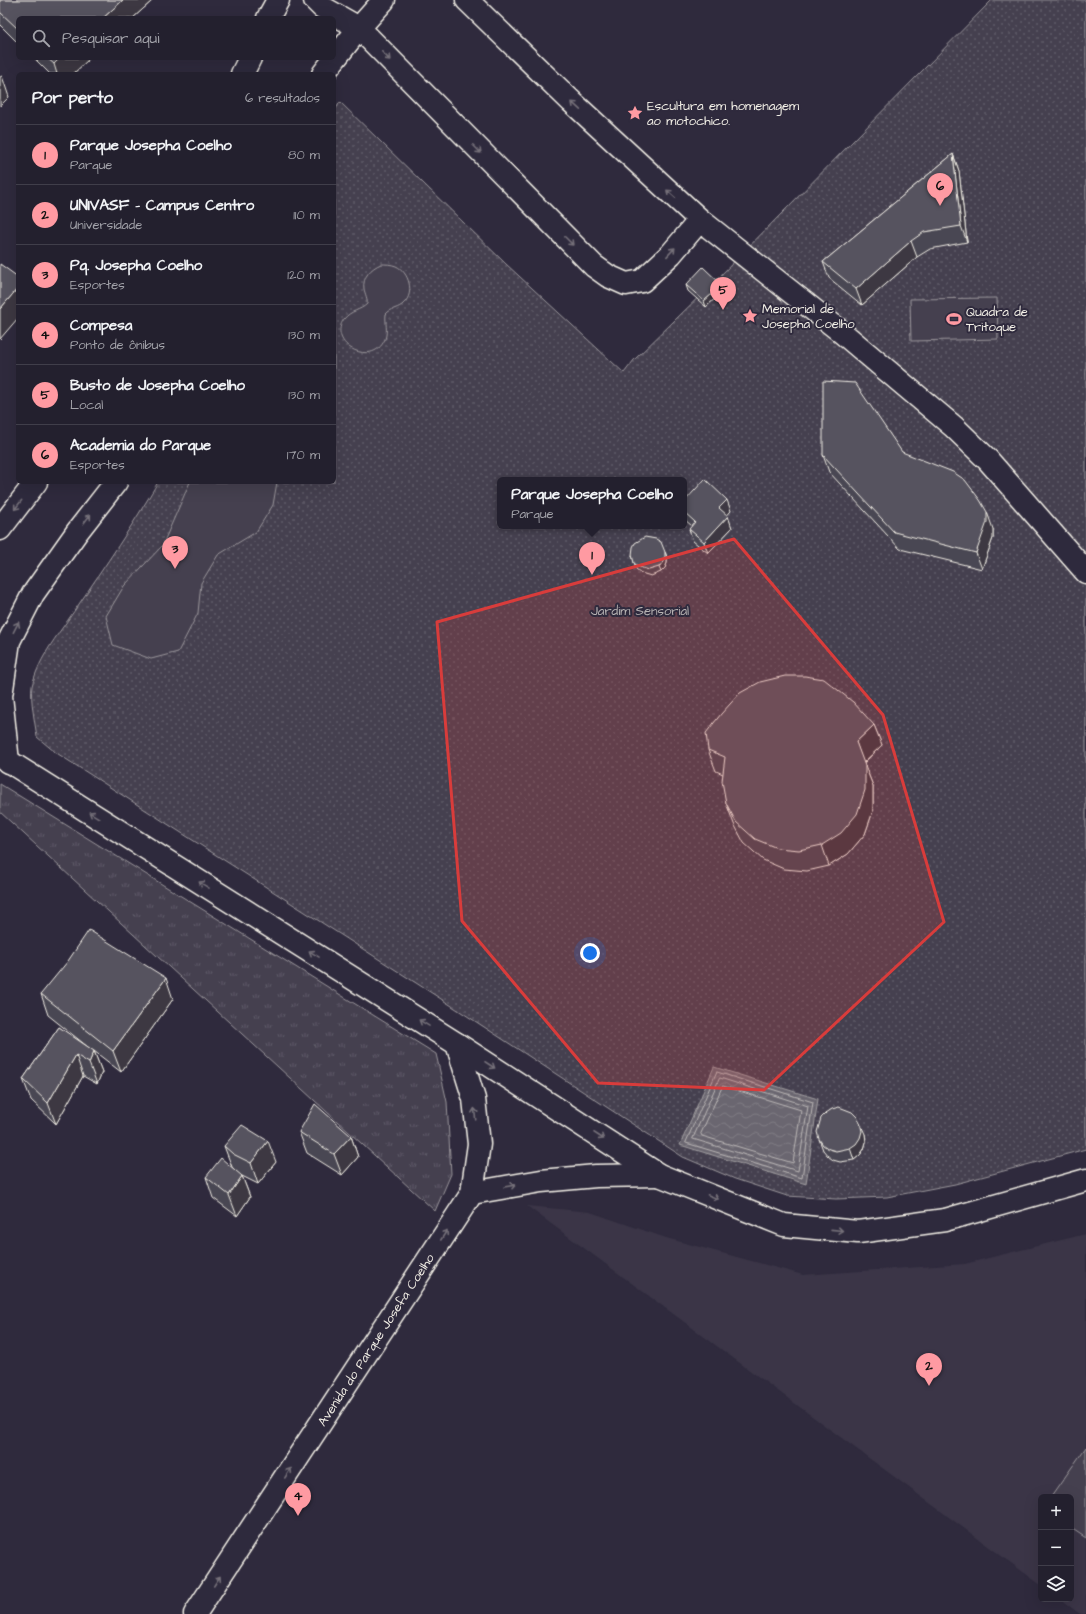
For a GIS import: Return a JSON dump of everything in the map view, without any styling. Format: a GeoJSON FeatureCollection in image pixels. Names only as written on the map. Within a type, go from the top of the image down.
{"type":"FeatureCollection","features":[{"type":"Feature","properties":{"kind":"main road"},"geometry":{"type":"LineString","coordinates":[[269,16],[278,0]]}},
{"type":"Feature","properties":{"kind":"main road"},"geometry":{"type":"LineString","coordinates":[[315,0],[322,7],[359,28],[594,266],[608,276],[626,284],[642,281],[671,254],[700,220]]}},
{"type":"Feature","properties":{"kind":"main road"},"geometry":{"type":"LineString","coordinates":[[336,57],[359,28],[384,0]]}},
{"type":"Feature","properties":{"kind":"main road"},"geometry":{"type":"LineString","coordinates":[[468,0],[572,102],[700,220],[839,330],[954,427],[988,460],[1086,572]]}},
{"type":"Feature","properties":{"kind":"main road"},"geometry":{"type":"LineString","coordinates":[[243,72],[249,60]]}},
{"type":"Feature","properties":{"kind":"main road"},"geometry":{"type":"LineString","coordinates":[[325,72],[334,60]]}},
{"type":"Feature","properties":{"kind":"main road"},"geometry":{"type":"LineString","coordinates":[[0,529],[34,484]]}},
{"type":"Feature","properties":{"kind":"main road"},"geometry":{"type":"LineString","coordinates":[[114,484],[77,532],[33,594],[9,641],[1,696],[4,759],[457,1044],[659,1175],[784,1225],[858,1232],[945,1220],[1086,1180]]}},
{"type":"Feature","properties":{"kind":"main road","name":"Avenida do Parque Josefa Coelho"},"geometry":{"type":"LineString","coordinates":[[195,1614],[472,1193],[479,1144],[474,1099],[457,1044]]}},
{"type":"Feature","properties":{"kind":"main road"},"geometry":{"type":"LineString","coordinates":[[472,1193],[540,1181],[596,1176],[659,1175]]}},
{"type":"Feature","properties":{"kind":"highlighted area"},"geometry":{"type":"Polygon","coordinates":[[[734,539],[883,715],[944,922],[764,1090],[598,1083],[462,921],[437,622],[734,539]]]}},
{"type":"Feature","properties":{"kind":"shaded area"},"geometry":{"type":"Polygon","coordinates":[[[527,1206],[590,1212],[666,1238],[803,1275],[965,1264],[1086,1234],[1086,1614],[1080,1614],[1064,1602],[1074,1602],[1074,1494],[1038,1494],[1038,1583],[527,1206]]]}},
{"type":"Feature","properties":{"kind":"green space","name":"Jardim Sensorial"},"geometry":{"type":"Polygon","coordinates":[[[992,0],[1086,0],[1086,1149],[955,1184],[887,1197],[836,1199],[787,1196],[735,1179],[683,1157],[452,1006],[55,752],[37,737],[33,711],[32,686],[40,664],[51,644],[119,545],[157,484],[336,484],[336,109],[340,102],[506,264],[624,373],[634,360],[715,281],[992,0]]]}},
{"type":"Feature","properties":{"kind":"green space"},"geometry":{"type":"Polygon","coordinates":[[[381,264],[396,266],[401,269],[409,283],[409,294],[402,305],[386,314],[386,336],[379,348],[371,352],[353,350],[341,337],[340,328],[347,316],[367,304],[364,281],[374,268],[381,264]]]}},
{"type":"Feature","properties":{"kind":"green space","name":"Quadra de Tritoque"},"geometry":{"type":"Polygon","coordinates":[[[997,298],[998,339],[911,341],[910,299],[997,298]]]}},
{"type":"Feature","properties":{"kind":"green space"},"geometry":{"type":"Polygon","coordinates":[[[189,484],[277,484],[273,505],[256,532],[218,555],[201,583],[198,613],[178,652],[151,659],[113,645],[106,616],[124,586],[162,546],[189,484]]]}},
{"type":"Feature","properties":{"kind":"green space"},"geometry":{"type":"Polygon","coordinates":[[[0,784],[436,1054],[447,1102],[451,1174],[435,1211],[0,812],[0,784]]]}},
{"type":"Feature","properties":{"kind":"green space"},"geometry":{"type":"Polygon","coordinates":[[[1086,1447],[1086,1538],[1074,1530],[1074,1494],[1053,1494],[1086,1447]]]}},
{"type":"Feature","properties":{"kind":"water"},"geometry":{"type":"Polygon","coordinates":[[[714,1067],[818,1099],[806,1184],[680,1145],[714,1067]]]}},
{"type":"Feature","properties":{"kind":"building"},"geometry":{"type":"Polygon","coordinates":[[[0,0],[123,0],[105,16],[16,16],[16,27],[0,12],[0,0]]]}},
{"type":"Feature","properties":{"kind":"building"},"geometry":{"type":"Polygon","coordinates":[[[49,60],[58,60],[54,64],[49,60]]]}},
{"type":"Feature","properties":{"kind":"building"},"geometry":{"type":"Polygon","coordinates":[[[953,154],[961,226],[924,232],[911,241],[856,289],[823,262],[953,154]]]}},
{"type":"Feature","properties":{"kind":"building"},"geometry":{"type":"Polygon","coordinates":[[[0,264],[16,276],[16,290],[0,309],[0,264]]]}},
{"type":"Feature","properties":{"kind":"building"},"geometry":{"type":"Polygon","coordinates":[[[703,267],[722,285],[704,301],[686,285],[703,267]]]}},
{"type":"Feature","properties":{"kind":"building"},"geometry":{"type":"Polygon","coordinates":[[[823,381],[855,383],[902,452],[953,472],[965,480],[987,512],[987,522],[976,553],[894,532],[823,455],[823,381]]]}},
{"type":"Feature","properties":{"kind":"building"},"geometry":{"type":"Polygon","coordinates":[[[705,479],[727,500],[719,508],[728,516],[704,542],[689,529],[695,522],[687,515],[687,499],[705,479]]]}},
{"type":"Feature","properties":{"kind":"building"},"geometry":{"type":"Polygon","coordinates":[[[645,537],[656,539],[661,542],[665,552],[663,562],[659,567],[649,570],[639,567],[634,563],[632,555],[635,543],[645,537]]]}},
{"type":"Feature","properties":{"kind":"building"},"geometry":{"type":"Polygon","coordinates":[[[785,676],[805,676],[824,679],[853,702],[874,725],[856,742],[865,766],[865,790],[857,814],[841,833],[822,845],[799,850],[777,848],[755,839],[736,822],[726,803],[722,781],[725,757],[708,750],[706,733],[740,693],[760,682],[785,676]]]}},
{"type":"Feature","properties":{"kind":"building"},"geometry":{"type":"Polygon","coordinates":[[[89,930],[166,978],[113,1051],[41,994],[68,961],[89,930]]]}},
{"type":"Feature","properties":{"kind":"building"},"geometry":{"type":"Polygon","coordinates":[[[59,1027],[94,1051],[89,1063],[76,1055],[48,1103],[23,1079],[59,1027]]]}},
{"type":"Feature","properties":{"kind":"building"},"geometry":{"type":"Polygon","coordinates":[[[315,1104],[351,1136],[334,1154],[299,1132],[315,1104]]]}},
{"type":"Feature","properties":{"kind":"building"},"geometry":{"type":"Polygon","coordinates":[[[839,1107],[852,1112],[857,1117],[862,1131],[856,1144],[850,1148],[836,1151],[823,1145],[817,1132],[821,1118],[832,1109],[839,1107]]]}},
{"type":"Feature","properties":{"kind":"building"},"geometry":{"type":"Polygon","coordinates":[[[242,1125],[268,1141],[251,1163],[233,1154],[224,1146],[242,1125]]]}},
{"type":"Feature","properties":{"kind":"building"},"geometry":{"type":"Polygon","coordinates":[[[221,1158],[242,1176],[229,1195],[206,1177],[221,1158]]]}},
{"type":"Feature","properties":{"kind":"place","name":"Escultura em homenagem ao motochico."},"geometry":{"type":"Point","coordinates":[635,113]}},
{"type":"Feature","properties":{"kind":"place","name":"Academia do Parque"},"geometry":{"type":"Point","coordinates":[940,206]}},
{"type":"Feature","properties":{"kind":"place","name":"Busto de Josepha Coelho"},"geometry":{"type":"Point","coordinates":[723,310]}},
{"type":"Feature","properties":{"kind":"place","name":"Memorial de Josepha Coelho"},"geometry":{"type":"Point","coordinates":[750,316]}},
{"type":"Feature","properties":{"kind":"place","name":"Quadra de Tritoque"},"geometry":{"type":"Point","coordinates":[954,319]}},
{"type":"Feature","properties":{"kind":"place","name":"Pq. Josepha Coelho"},"geometry":{"type":"Point","coordinates":[175,569]}},
{"type":"Feature","properties":{"kind":"place","name":"Parque Josepha Coelho"},"geometry":{"type":"Point","coordinates":[592,575]}},
{"type":"Feature","properties":{"kind":"place","name":"UNIVASF - Campus Centro"},"geometry":{"type":"Point","coordinates":[929,1386]}},
{"type":"Feature","properties":{"kind":"place","name":"Compesa"},"geometry":{"type":"Point","coordinates":[298,1516]}}]}
